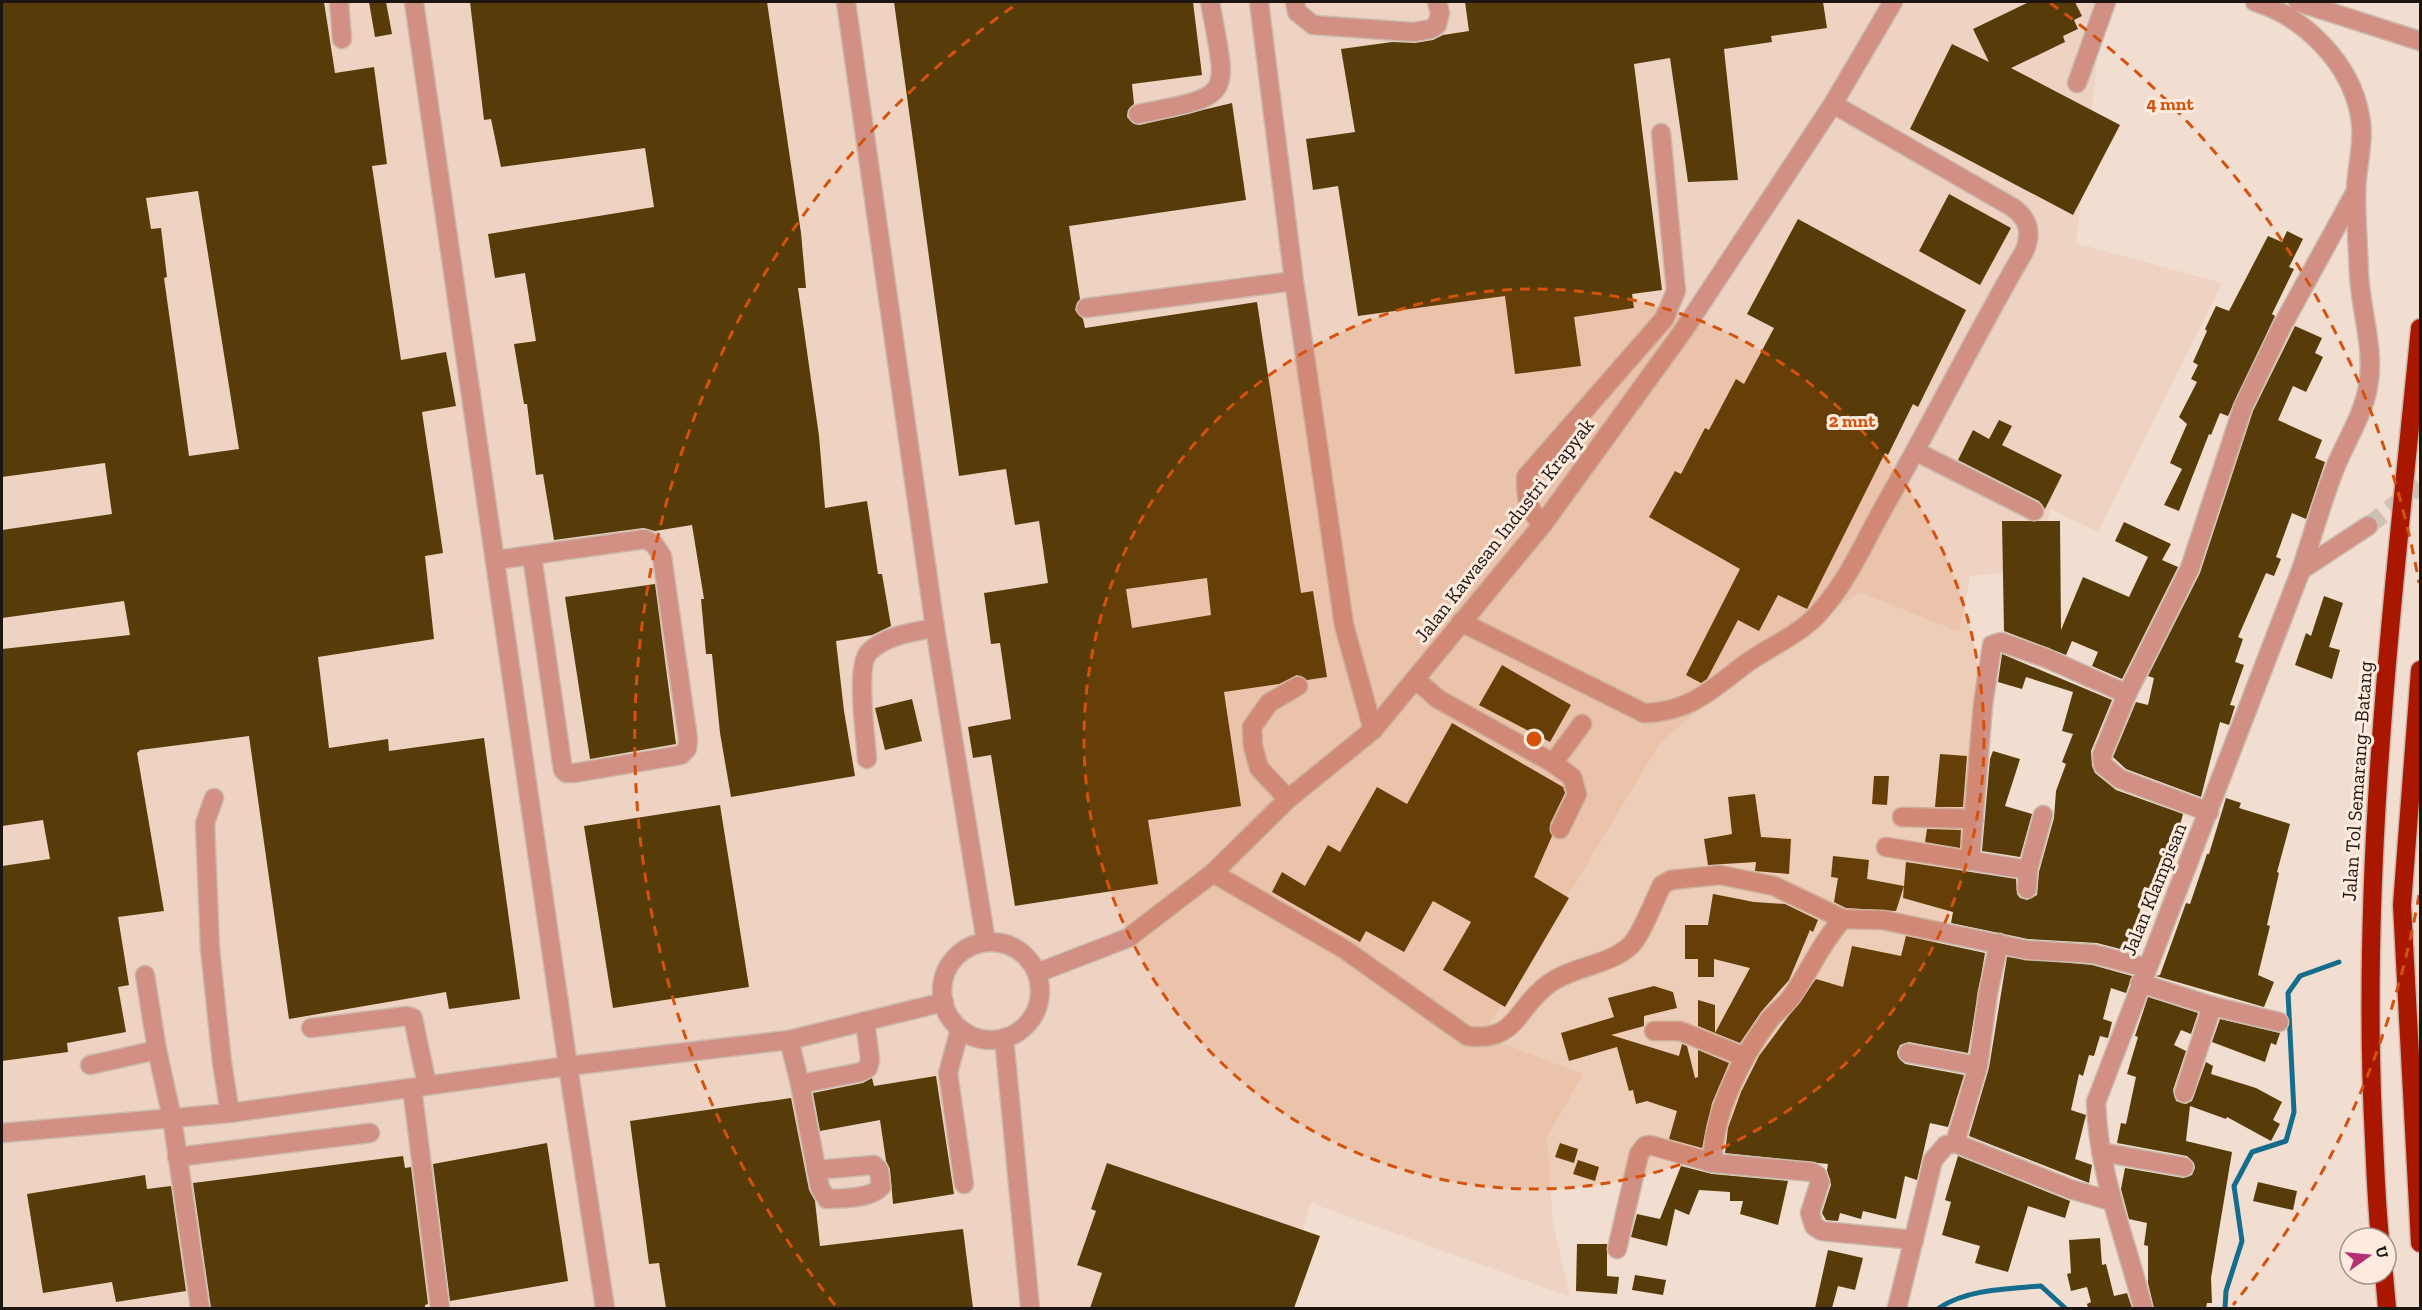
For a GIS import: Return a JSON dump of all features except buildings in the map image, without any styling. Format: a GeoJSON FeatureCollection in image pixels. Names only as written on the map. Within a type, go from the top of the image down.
{"type":"FeatureCollection","features":[{"type":"Feature","properties":{"kind":"highway","name":"Jalan Tol Semarang–Batang"},"geometry":{"type":"LineString","coordinates":[[2379,1226],[2369,1025],[2370,904],[2391,600],[2421,328]]}},
{"type":"Feature","properties":{"kind":"highway"},"geometry":{"type":"LineString","coordinates":[[2421,670],[2402,906],[2421,1243]]}},
{"type":"Feature","properties":{"kind":"highway"},"geometry":{"type":"LineString","coordinates":[[2385,1286],[2387,1308]]}},
{"type":"Feature","properties":{"kind":"street"},"geometry":{"type":"LineString","coordinates":[[339,2],[342,39]]}},
{"type":"Feature","properties":{"kind":"street"},"geometry":{"type":"LineString","coordinates":[[414,2],[567,1066],[605,1308]]}},
{"type":"Feature","properties":{"kind":"street"},"geometry":{"type":"LineString","coordinates":[[846,2],[935,628],[986,942]]}},
{"type":"Feature","properties":{"kind":"street"},"geometry":{"type":"LineString","coordinates":[[1138,114],[1195,103],[1215,93],[1220,85],[1222,68],[1210,2]]}},
{"type":"Feature","properties":{"kind":"street"},"geometry":{"type":"LineString","coordinates":[[1259,2],[1294,281],[1344,625],[1372,730]]}},
{"type":"Feature","properties":{"kind":"street"},"geometry":{"type":"LineString","coordinates":[[1295,2],[1297,12],[1313,25],[1413,32],[1431,29],[1440,21],[1437,2]]}},
{"type":"Feature","properties":{"kind":"street","name":"Jalan Kawasan Industri Krapyak"},"geometry":{"type":"LineString","coordinates":[[1037,973],[1128,938],[1213,873],[1288,799],[1372,730],[1543,524],[1683,331],[1833,104],[1893,2]]}},
{"type":"Feature","properties":{"kind":"street"},"geometry":{"type":"LineString","coordinates":[[2077,83],[2106,2]]}},
{"type":"Feature","properties":{"kind":"street","name":"Jalan Klampisan"},"geometry":{"type":"LineString","coordinates":[[2143,1308],[2131,1258],[2111,1202],[2101,1152],[2096,1102],[2209,812],[2241,720],[2301,570],[2337,463],[2362,410],[2371,363],[2360,282],[2356,191],[2361,117],[2343,70],[2328,50],[2300,25],[2255,2]]}},
{"type":"Feature","properties":{"kind":"street"},"geometry":{"type":"LineString","coordinates":[[2298,2],[2344,15],[2421,42]]}},
{"type":"Feature","properties":{"kind":"street"},"geometry":{"type":"LineString","coordinates":[[1461,622],[1644,713],[1666,712],[1686,706],[1812,621],[1849,573],[1917,452],[1954,375],[2028,242],[2027,223],[2021,213],[1833,104]]}},
{"type":"Feature","properties":{"kind":"street"},"geometry":{"type":"LineString","coordinates":[[1543,524],[1531,513],[1526,498],[1526,477],[1665,319],[1676,291],[1661,133]]}},
{"type":"Feature","properties":{"kind":"street"},"geometry":{"type":"LineString","coordinates":[[2209,812],[2120,779],[2103,765],[2102,755],[2127,694],[2190,568],[2243,407],[2282,326],[2356,191]]}},
{"type":"Feature","properties":{"kind":"street"},"geometry":{"type":"LineString","coordinates":[[1086,308],[1294,281]]}},
{"type":"Feature","properties":{"kind":"street"},"geometry":{"type":"LineString","coordinates":[[1917,452],[2034,511]]}},
{"type":"Feature","properties":{"kind":"street"},"geometry":{"type":"LineString","coordinates":[[2301,570],[2368,526]]}},
{"type":"Feature","properties":{"kind":"street"},"geometry":{"type":"LineString","coordinates":[[496,560],[645,540],[654,544],[662,556],[688,739],[687,749],[681,755],[574,773],[566,773],[563,770],[532,556]]}},
{"type":"Feature","properties":{"kind":"street"},"geometry":{"type":"LineString","coordinates":[[867,759],[862,670],[867,653],[881,643],[904,634],[935,628]]}},
{"type":"Feature","properties":{"kind":"street"},"geometry":{"type":"LineString","coordinates":[[1970,861],[1983,705],[1992,645],[2001,642],[2046,658],[2127,694]]}},
{"type":"Feature","properties":{"kind":"street"},"geometry":{"type":"LineString","coordinates":[[1415,680],[1438,699],[1553,763],[1572,777],[1578,794],[1560,829]]}},
{"type":"Feature","properties":{"kind":"street"},"geometry":{"type":"LineString","coordinates":[[1288,799],[1258,768],[1252,727],[1269,703],[1298,686]]}},
{"type":"Feature","properties":{"kind":"street"},"geometry":{"type":"LineString","coordinates":[[1553,763],[1582,724]]}},
{"type":"Feature","properties":{"kind":"street"},"geometry":{"type":"LineString","coordinates":[[214,798],[205,823],[210,948],[222,1063],[230,1113]]}},
{"type":"Feature","properties":{"kind":"street"},"geometry":{"type":"LineString","coordinates":[[2027,889],[2028,870],[2043,815]]}},
{"type":"Feature","properties":{"kind":"street"},"geometry":{"type":"LineString","coordinates":[[1902,817],[1974,819]]}},
{"type":"Feature","properties":{"kind":"street"},"geometry":{"type":"LineString","coordinates":[[1886,847],[2028,870]]}},
{"type":"Feature","properties":{"kind":"street"},"geometry":{"type":"LineString","coordinates":[[1213,873],[1344,949],[1467,1036],[1484,1038],[1504,1033],[1550,982],[1618,954],[1631,945],[1662,885],[1671,880],[1720,875],[1774,886],[1824,912],[1843,919],[1883,920],[1976,941],[1999,943],[2041,952],[2094,954],[2212,1006],[2279,1022]]}},
{"type":"Feature","properties":{"kind":"street"},"geometry":{"type":"LineString","coordinates":[[1713,1162],[1716,1126],[1744,1057],[1771,1018],[1791,998],[1831,932],[1843,919]]}},
{"type":"Feature","properties":{"kind":"street"},"geometry":{"type":"LineString","coordinates":[[986,942],[1002,943],[1017,949],[1029,960],[1037,973],[1040,989],[1038,1005],[1031,1020],[1019,1032],[1004,1038],[988,1040],[974,1037],[960,1029],[950,1017],[944,1002],[943,986],[947,970],[957,956],[970,947],[986,942]]}},
{"type":"Feature","properties":{"kind":"street"},"geometry":{"type":"LineString","coordinates":[[1955,1143],[1978,1066],[1988,993],[1999,943]]}},
{"type":"Feature","properties":{"kind":"street"},"geometry":{"type":"LineString","coordinates":[[145,975],[157,1050],[172,1118],[200,1308]]}},
{"type":"Feature","properties":{"kind":"street"},"geometry":{"type":"LineString","coordinates":[[2,1133],[230,1113],[567,1066],[789,1040],[944,1002]]}},
{"type":"Feature","properties":{"kind":"street"},"geometry":{"type":"LineString","coordinates":[[2184,1093],[2212,1006]]}},
{"type":"Feature","properties":{"kind":"street"},"geometry":{"type":"LineString","coordinates":[[311,1028],[407,1016],[412,1018],[440,1308]]}},
{"type":"Feature","properties":{"kind":"street"},"geometry":{"type":"LineString","coordinates":[[801,1084],[861,1072],[868,1068],[870,1051],[865,1021]]}},
{"type":"Feature","properties":{"kind":"street"},"geometry":{"type":"LineString","coordinates":[[960,1029],[948,1073],[964,1184]]}},
{"type":"Feature","properties":{"kind":"street"},"geometry":{"type":"LineString","coordinates":[[1654,1031],[1680,1030],[1744,1057]]}},
{"type":"Feature","properties":{"kind":"street"},"geometry":{"type":"LineString","coordinates":[[1004,1038],[1030,1308]]}},
{"type":"Feature","properties":{"kind":"street"},"geometry":{"type":"LineString","coordinates":[[789,1040],[801,1084],[816,1170]]}},
{"type":"Feature","properties":{"kind":"street"},"geometry":{"type":"LineString","coordinates":[[90,1065],[157,1050]]}},
{"type":"Feature","properties":{"kind":"street"},"geometry":{"type":"LineString","coordinates":[[1908,1053],[1978,1066]]}},
{"type":"Feature","properties":{"kind":"street"},"geometry":{"type":"LineString","coordinates":[[177,1157],[370,1133]]}},
{"type":"Feature","properties":{"kind":"street"},"geometry":{"type":"LineString","coordinates":[[1898,1308],[1933,1160],[1946,1145],[1955,1143],[2070,1189],[2111,1202]]}},
{"type":"Feature","properties":{"kind":"street"},"geometry":{"type":"LineString","coordinates":[[1617,1249],[1639,1154],[1645,1146],[1660,1145],[1713,1162],[1812,1172],[1817,1175],[1820,1182],[1810,1213],[1814,1226],[1822,1231],[1914,1240]]}},
{"type":"Feature","properties":{"kind":"street"},"geometry":{"type":"LineString","coordinates":[[2101,1152],[2184,1167]]}},
{"type":"Feature","properties":{"kind":"shaded area"},"geometry":{"type":"Polygon","coordinates":[[[2,2],[2104,2],[2076,243],[2222,283],[2098,532],[2051,509],[2029,571],[1970,576],[1959,632],[1860,592],[1748,667],[1661,742],[1482,1036],[1583,1074],[1547,1137],[1553,1223],[1570,1297],[1311,1203],[1281,1308],[2,1308],[2,2]]]}},
{"type":"Feature","properties":{"kind":"waterway"},"geometry":{"type":"LineString","coordinates":[[2225,1308],[2226,1291],[2242,1241],[2234,1186],[2252,1152],[2286,1141],[2294,1112],[2288,993],[2300,976],[2339,962]]}},
{"type":"Feature","properties":{"kind":"waterway"},"geometry":{"type":"LineString","coordinates":[[1939,1308],[1975,1293],[2041,1286],[2065,1308]]}},
{"type":"Feature","properties":{"kind":"tunnel"},"geometry":{"type":"LineString","coordinates":[[2368,526],[2420,485]]}}]}
